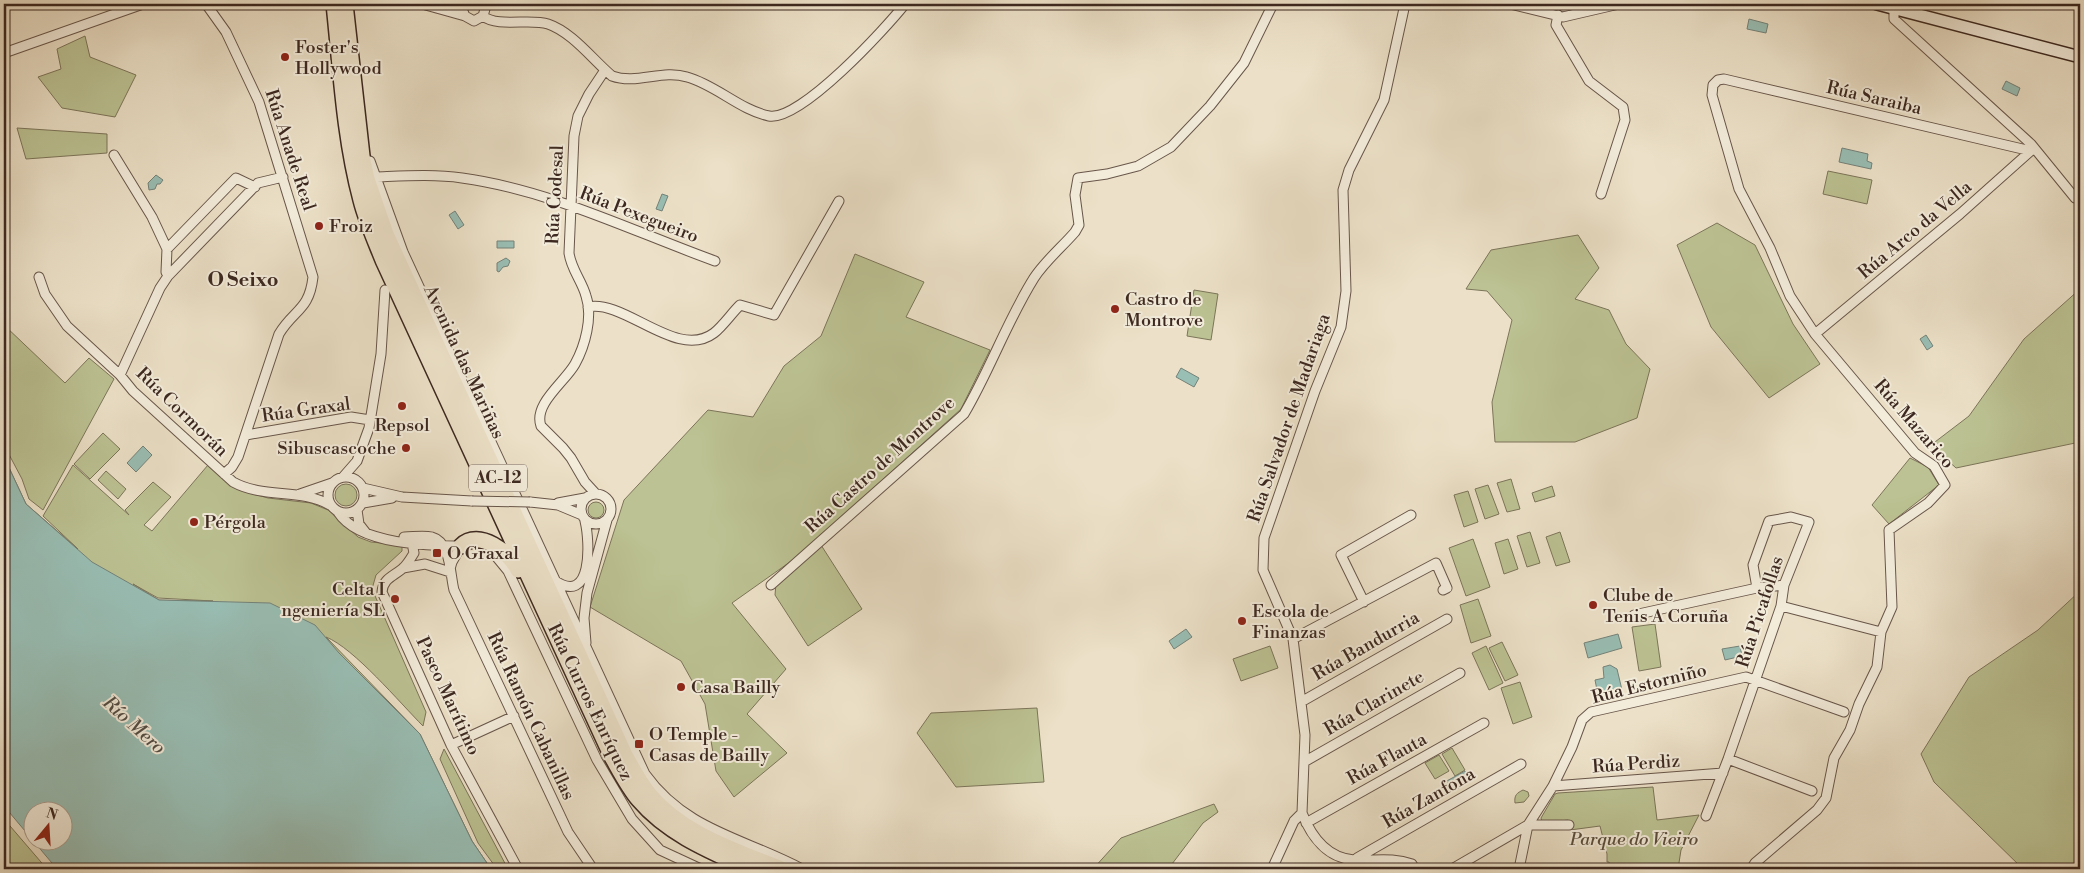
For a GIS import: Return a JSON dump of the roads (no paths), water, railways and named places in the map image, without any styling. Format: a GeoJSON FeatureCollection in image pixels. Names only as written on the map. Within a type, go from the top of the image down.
{"type":"FeatureCollection","features":[{"type":"Feature","properties":{"kind":"highway","name":"Avenida das Mariñas"},"geometry":{"type":"LineString","coordinates":[[334,4],[346,118],[355,174],[365,214],[383,260],[612,757],[639,800],[662,822],[676,832],[717,854],[750,869]]}},
{"type":"Feature","properties":{"kind":"highway","name":"Avenida das Mariñas"},"geometry":{"type":"LineString","coordinates":[[345,4],[356,104],[367,179],[386,234],[589,679],[637,777],[652,797],[679,821],[719,843],[781,869]]}},
{"type":"Feature","properties":{"kind":"highway"},"geometry":{"type":"LineString","coordinates":[[352,4],[358,72],[356,104]]}},
{"type":"Feature","properties":{"kind":"highway"},"geometry":{"type":"LineString","coordinates":[[355,174],[354,191],[358,208],[365,234],[382,275],[385,290]]}},
{"type":"Feature","properties":{"kind":"highway"},"geometry":{"type":"LineString","coordinates":[[461,546],[471,540],[485,542],[509,555],[517,567],[554,645],[573,672]]}},
{"type":"Feature","properties":{"kind":"street"},"geometry":{"type":"LineString","coordinates":[[4,53],[143,4]]}},
{"type":"Feature","properties":{"kind":"street","name":"Rúa Anade Real"},"geometry":{"type":"LineString","coordinates":[[206,4],[226,32],[253,88],[267,125],[311,271],[312,289],[308,300],[285,324],[279,334],[246,435],[235,462],[224,474]]}},
{"type":"Feature","properties":{"kind":"street"},"geometry":{"type":"LineString","coordinates":[[422,4],[464,16],[474,21],[483,16],[484,4]]}},
{"type":"Feature","properties":{"kind":"street"},"geometry":{"type":"LineString","coordinates":[[446,12],[464,4],[464,16]]}},
{"type":"Feature","properties":{"kind":"street"},"geometry":{"type":"LineString","coordinates":[[483,16],[494,21],[549,24],[572,39],[612,76],[630,80],[668,74],[688,77],[764,114],[779,116],[810,97],[842,72],[905,4]]}},
{"type":"Feature","properties":{"kind":"street","name":"Rúa Castro de Montrove"},"geometry":{"type":"LineString","coordinates":[[770,586],[964,414],[980,387],[1018,306],[1035,276],[1075,232],[1078,225],[1075,195],[1078,178],[1107,174],[1138,166],[1171,147],[1210,106],[1244,63],[1273,4]]}},
{"type":"Feature","properties":{"kind":"street","name":"Rúa Salvador de Madariaga"},"geometry":{"type":"LineString","coordinates":[[1302,813],[1305,734],[1294,639],[1263,570],[1264,538],[1315,391],[1340,327],[1346,292],[1343,190],[1349,170],[1384,100],[1405,4]]}},
{"type":"Feature","properties":{"kind":"street"},"geometry":{"type":"LineString","coordinates":[[1510,4],[1563,17],[1612,5]]}},
{"type":"Feature","properties":{"kind":"street"},"geometry":{"type":"LineString","coordinates":[[1877,4],[2080,57]]}},
{"type":"Feature","properties":{"kind":"street"},"geometry":{"type":"LineString","coordinates":[[1894,8],[1894,19],[2032,149],[2075,198]]}},
{"type":"Feature","properties":{"kind":"street"},"geometry":{"type":"LineString","coordinates":[[1558,16],[1556,25],[1589,80],[1623,107],[1625,120],[1601,194]]}},
{"type":"Feature","properties":{"kind":"street","name":"Rúa Codesal"},"geometry":{"type":"LineString","coordinates":[[596,494],[588,487],[563,448],[541,426],[539,415],[542,407],[575,365],[587,329],[588,308],[586,296],[570,261],[569,248],[574,136],[578,116],[604,70]]}},
{"type":"Feature","properties":{"kind":"street","name":"Rúa Saraiba"},"geometry":{"type":"LineString","coordinates":[[1713,85],[1718,80],[1724,79],[2032,149]]}},
{"type":"Feature","properties":{"kind":"street","name":"Rúa Mazarico"},"geometry":{"type":"LineString","coordinates":[[1713,85],[1712,95],[1740,189],[1770,248],[1790,296],[1815,334],[1915,453],[1934,466],[1945,485],[1928,504],[1889,530],[1892,607],[1881,632],[1877,667],[1859,704],[1850,730],[1834,758],[1826,798],[1817,810],[1755,863],[1751,869]]}},
{"type":"Feature","properties":{"kind":"street"},"geometry":{"type":"LineString","coordinates":[[356,104],[362,120],[375,177],[403,252],[638,762],[656,790],[667,801],[696,822],[802,869]]}},
{"type":"Feature","properties":{"kind":"street","name":"Rúa Arco da Vella"},"geometry":{"type":"LineString","coordinates":[[1815,334],[1960,214],[2032,149]]}},
{"type":"Feature","properties":{"kind":"street"},"geometry":{"type":"LineString","coordinates":[[114,155],[152,216],[167,248],[166,272],[168,276]]}},
{"type":"Feature","properties":{"kind":"street","name":"Rúa Pexegueiro"},"geometry":{"type":"LineString","coordinates":[[375,177],[439,176],[463,178],[533,194],[572,206],[715,261]]}},
{"type":"Feature","properties":{"kind":"street","name":"Rúa Cormorán"},"geometry":{"type":"LineString","coordinates":[[283,177],[258,183],[168,276],[160,288],[120,374],[133,391],[224,474],[241,486],[264,493],[297,494],[314,498],[330,505]]}},
{"type":"Feature","properties":{"kind":"street"},"geometry":{"type":"LineString","coordinates":[[167,248],[236,178],[255,187]]}},
{"type":"Feature","properties":{"kind":"street"},"geometry":{"type":"LineString","coordinates":[[588,308],[601,306],[658,331],[694,341],[713,334],[740,305],[774,315],[839,202]]}},
{"type":"Feature","properties":{"kind":"street"},"geometry":{"type":"LineString","coordinates":[[38,277],[45,294],[67,326],[120,374]]}},
{"type":"Feature","properties":{"kind":"street","name":"Rúa Graxal"},"geometry":{"type":"LineString","coordinates":[[343,477],[353,468],[361,453],[370,420],[381,354],[385,290]]}},
{"type":"Feature","properties":{"kind":"street","name":"Rúa Graxal"},"geometry":{"type":"LineString","coordinates":[[246,435],[351,417],[370,420]]}},
{"type":"Feature","properties":{"kind":"street","name":"Rúa Graxal"},"geometry":{"type":"LineString","coordinates":[[361,453],[361,485]]}},
{"type":"Feature","properties":{"kind":"street"},"geometry":{"type":"LineString","coordinates":[[554,580],[560,584],[570,586],[578,584],[584,578],[589,548],[583,518],[581,475]]}},
{"type":"Feature","properties":{"kind":"street"},"geometry":{"type":"LineString","coordinates":[[444,546],[441,542],[431,537],[386,539],[351,527],[330,505],[328,491],[332,482],[343,477],[352,478],[361,485],[402,497],[550,504],[568,508],[594,525],[607,520]]}},
{"type":"Feature","properties":{"kind":"street","name":"Rúa Cormorán"},"geometry":{"type":"LineString","coordinates":[[297,494],[308,492],[332,482]]}},
{"type":"Feature","properties":{"kind":"street"},"geometry":{"type":"LineString","coordinates":[[361,485],[364,496],[360,506],[359,524],[368,534]]}},
{"type":"Feature","properties":{"kind":"street"},"geometry":{"type":"LineString","coordinates":[[550,504],[583,500],[596,494],[605,497],[610,503],[611,512],[607,520],[585,606],[586,643],[593,665]]}},
{"type":"Feature","properties":{"kind":"street"},"geometry":{"type":"LineString","coordinates":[[338,512],[348,513],[360,506],[402,497]]}},
{"type":"Feature","properties":{"kind":"street"},"geometry":{"type":"LineString","coordinates":[[1364,602],[1341,555],[1411,515]]}},
{"type":"Feature","properties":{"kind":"street","name":"Rúa Picafollas"},"geometry":{"type":"LineString","coordinates":[[1706,816],[1723,774],[1781,606],[1784,585],[1809,522],[1791,517],[1769,522],[1753,566],[1757,588]]}},
{"type":"Feature","properties":{"kind":"street","name":"Rúa Curros Enríquez"},"geometry":{"type":"LineString","coordinates":[[386,539],[444,546],[483,548],[498,557],[505,565],[597,760],[632,819],[660,850],[696,868]]}},
{"type":"Feature","properties":{"kind":"street","name":"Paseo Marítimo"},"geometry":{"type":"LineString","coordinates":[[412,543],[414,553],[403,568],[386,580],[382,592],[452,745],[518,869]]}},
{"type":"Feature","properties":{"kind":"street","name":"Rúa Ramón Cabanillas"},"geometry":{"type":"LineString","coordinates":[[444,546],[454,590],[568,832],[593,869]]}},
{"type":"Feature","properties":{"kind":"street"},"geometry":{"type":"LineString","coordinates":[[403,568],[425,564],[450,572],[452,562],[461,546]]}},
{"type":"Feature","properties":{"kind":"street"},"geometry":{"type":"LineString","coordinates":[[1294,639],[1436,563],[1447,588],[1443,590]]}},
{"type":"Feature","properties":{"kind":"street"},"geometry":{"type":"LineString","coordinates":[[1634,615],[1757,588],[1784,585]]}},
{"type":"Feature","properties":{"kind":"street"},"geometry":{"type":"LineString","coordinates":[[1781,606],[1881,632]]}},
{"type":"Feature","properties":{"kind":"street","name":"Rúa Bandurria"},"geometry":{"type":"LineString","coordinates":[[1301,702],[1447,619]]}},
{"type":"Feature","properties":{"kind":"street","name":"Rúa Clarinete"},"geometry":{"type":"LineString","coordinates":[[1304,762],[1460,673]]}},
{"type":"Feature","properties":{"kind":"street","name":"Rúa Estorniño"},"geometry":{"type":"LineString","coordinates":[[1553,786],[1572,747],[1582,720],[1591,712],[1746,677],[1844,712]]}},
{"type":"Feature","properties":{"kind":"street"},"geometry":{"type":"LineString","coordinates":[[452,745],[514,716]]}},
{"type":"Feature","properties":{"kind":"street","name":"Rúa Flauta"},"geometry":{"type":"LineString","coordinates":[[1306,823],[1484,723]]}},
{"type":"Feature","properties":{"kind":"street"},"geometry":{"type":"LineString","coordinates":[[1728,759],[1812,791]]}},
{"type":"Feature","properties":{"kind":"street","name":"Rúa Zanfona"},"geometry":{"type":"LineString","coordinates":[[1354,860],[1521,764]]}},
{"type":"Feature","properties":{"kind":"street","name":"Rúa Perdiz"},"geometry":{"type":"LineString","coordinates":[[1553,786],[1723,774]]}},
{"type":"Feature","properties":{"kind":"street"},"geometry":{"type":"LineString","coordinates":[[1519,869],[1528,825],[1553,786]]}},
{"type":"Feature","properties":{"kind":"street"},"geometry":{"type":"LineString","coordinates":[[1272,869],[1294,821],[1302,813],[1315,838],[1330,853],[1354,860],[1399,859],[1412,864],[1415,869]]}},
{"type":"Feature","properties":{"kind":"street"},"geometry":{"type":"LineString","coordinates":[[1452,869],[1528,825],[1569,825]]}},
{"type":"Feature","properties":{"kind":"water"},"geometry":{"type":"Polygon","coordinates":[[[1749,19],[1768,24],[1766,33],[1747,29],[1749,19]]]}},
{"type":"Feature","properties":{"kind":"water"},"geometry":{"type":"Polygon","coordinates":[[[2006,81],[2020,88],[2017,96],[2002,89],[2006,81]]]}},
{"type":"Feature","properties":{"kind":"water"},"geometry":{"type":"Polygon","coordinates":[[[1842,148],[1868,154],[1867,161],[1872,163],[1871,169],[1839,162],[1842,148]]]}},
{"type":"Feature","properties":{"kind":"water"},"geometry":{"type":"Polygon","coordinates":[[[156,175],[163,180],[160,184],[157,184],[155,189],[149,190],[148,183],[156,175]]]}},
{"type":"Feature","properties":{"kind":"water"},"geometry":{"type":"Polygon","coordinates":[[[662,194],[668,196],[662,211],[656,209],[662,194]]]}},
{"type":"Feature","properties":{"kind":"water"},"geometry":{"type":"Polygon","coordinates":[[[455,211],[464,225],[458,229],[449,215],[455,211]]]}},
{"type":"Feature","properties":{"kind":"water"},"geometry":{"type":"Polygon","coordinates":[[[497,241],[514,241],[514,248],[497,248],[497,241]]]}},
{"type":"Feature","properties":{"kind":"water"},"geometry":{"type":"Polygon","coordinates":[[[506,258],[510,261],[508,266],[503,267],[499,272],[497,271],[497,263],[506,258]]]}},
{"type":"Feature","properties":{"kind":"water"},"geometry":{"type":"Polygon","coordinates":[[[1926,335],[1933,346],[1927,350],[1920,339],[1926,335]]]}},
{"type":"Feature","properties":{"kind":"water"},"geometry":{"type":"Polygon","coordinates":[[[1181,368],[1199,378],[1194,387],[1176,377],[1181,368]]]}},
{"type":"Feature","properties":{"kind":"water"},"geometry":{"type":"Polygon","coordinates":[[[143,446],[152,455],[136,472],[127,463],[143,446]]]}},
{"type":"Feature","properties":{"kind":"water","name":"Río Mero"},"geometry":{"type":"Polygon","coordinates":[[[4,457],[26,504],[92,562],[159,600],[270,603],[315,625],[339,653],[420,734],[472,841],[491,869],[57,869],[41,850],[72,850],[72,800],[22,800],[22,827],[4,806],[4,457]]]}},
{"type":"Feature","properties":{"kind":"water"},"geometry":{"type":"Polygon","coordinates":[[[1186,629],[1192,637],[1174,649],[1169,641],[1186,629]]]}},
{"type":"Feature","properties":{"kind":"water"},"geometry":{"type":"Polygon","coordinates":[[[1618,634],[1622,648],[1588,658],[1584,643],[1618,634]]]}},
{"type":"Feature","properties":{"kind":"water"},"geometry":{"type":"Polygon","coordinates":[[[1740,646],[1742,656],[1725,660],[1722,649],[1740,646]]]}},
{"type":"Feature","properties":{"kind":"water"},"geometry":{"type":"Polygon","coordinates":[[[1610,665],[1617,669],[1622,690],[1598,695],[1595,680],[1604,678],[1603,667],[1610,665]]]}},
{"type":"Feature","properties":{"kind":"water"},"geometry":{"type":"Polygon","coordinates":[[[1465,771],[1470,782],[1455,790],[1452,785],[1446,788],[1443,783],[1465,771]]]}},
{"type":"Feature","properties":{"kind":"place","name":"Foster's Hollywood"},"geometry":{"type":"Point","coordinates":[285,57]}},
{"type":"Feature","properties":{"kind":"place","name":"Froiz"},"geometry":{"type":"Point","coordinates":[319,226]}},
{"type":"Feature","properties":{"kind":"place","name":"Castro de Montrove"},"geometry":{"type":"Point","coordinates":[1115,309]}},
{"type":"Feature","properties":{"kind":"place","name":"Repsol"},"geometry":{"type":"Point","coordinates":[402,406]}},
{"type":"Feature","properties":{"kind":"place","name":"Sibuscascoche"},"geometry":{"type":"Point","coordinates":[406,448]}},
{"type":"Feature","properties":{"kind":"place","name":"Pérgola"},"geometry":{"type":"Point","coordinates":[194,522]}},
{"type":"Feature","properties":{"kind":"place","name":"O Graxal"},"geometry":{"type":"Point","coordinates":[437,553]}},
{"type":"Feature","properties":{"kind":"place","name":"Celta I ngeniería SL"},"geometry":{"type":"Point","coordinates":[395,599]}},
{"type":"Feature","properties":{"kind":"place","name":"Clube de Tenis A Coruña"},"geometry":{"type":"Point","coordinates":[1593,605]}},
{"type":"Feature","properties":{"kind":"place","name":"Escola de Finanzas"},"geometry":{"type":"Point","coordinates":[1242,621]}},
{"type":"Feature","properties":{"kind":"place","name":"Casa Bailly"},"geometry":{"type":"Point","coordinates":[681,687]}},
{"type":"Feature","properties":{"kind":"place","name":"O Temple - Casas de Bailly"},"geometry":{"type":"Point","coordinates":[639,744]}},
{"type":"Feature","properties":{"kind":"district","name":"O Seixo"},"geometry":{"type":"Point","coordinates":[243,280]}},
{"type":"Feature","properties":{"kind":"park label","name":"Parque do Vieiro"},"geometry":{"type":"Point","coordinates":[1634,839]}}]}
